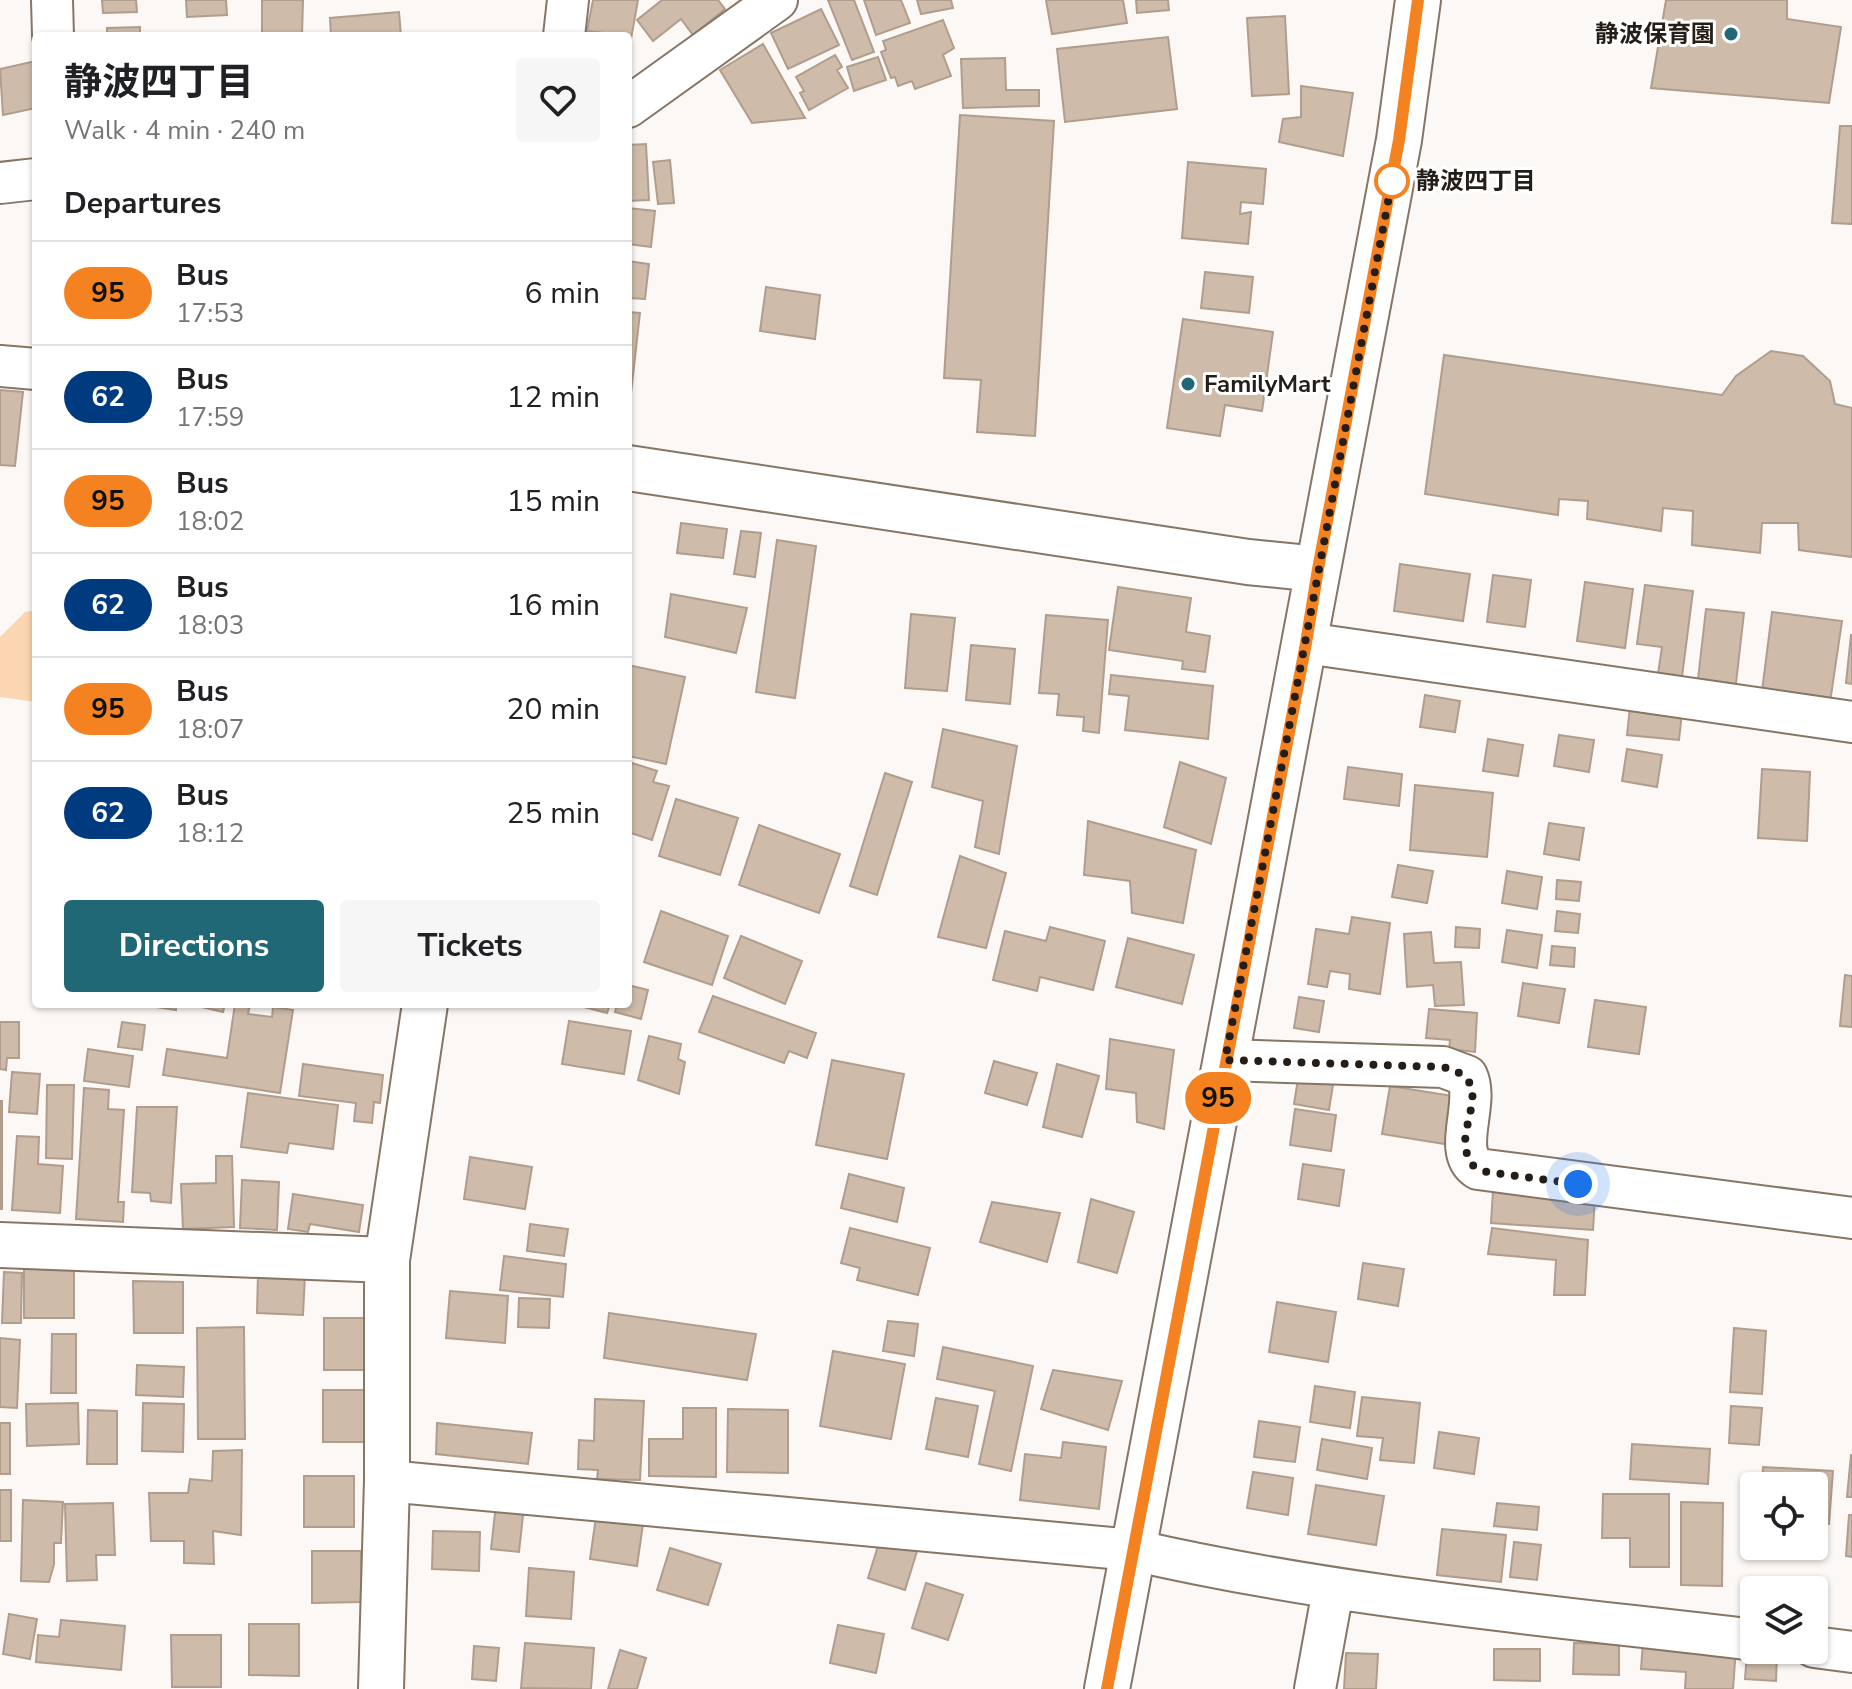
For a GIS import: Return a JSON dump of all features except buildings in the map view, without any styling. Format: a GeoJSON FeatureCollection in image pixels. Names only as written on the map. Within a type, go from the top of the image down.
{"type":"FeatureCollection","features":[{"type":"Feature","properties":{"kind":"street"},"geometry":{"type":"LineString","coordinates":[[52,0],[53,32]]}},
{"type":"Feature","properties":{"kind":"street"},"geometry":{"type":"LineString","coordinates":[[564,32],[568,0]]}},
{"type":"Feature","properties":{"kind":"street"},"geometry":{"type":"LineString","coordinates":[[632,104],[777,0]]}},
{"type":"Feature","properties":{"kind":"street"},"geometry":{"type":"LineString","coordinates":[[1107,1689],[1399,140],[1418,0]]}},
{"type":"Feature","properties":{"kind":"street"},"geometry":{"type":"LineString","coordinates":[[0,183],[32,179]]}},
{"type":"Feature","properties":{"kind":"street"},"geometry":{"type":"LineString","coordinates":[[0,366],[32,369]]}},
{"type":"Feature","properties":{"kind":"street"},"geometry":{"type":"LineString","coordinates":[[632,469],[1248,562],[1318,569]]}},
{"type":"Feature","properties":{"kind":"street"},"geometry":{"type":"LineString","coordinates":[[1306,643],[1852,722]]}},
{"type":"Feature","properties":{"kind":"street"},"geometry":{"type":"LineString","coordinates":[[381,1689],[387,1481],[387,1260],[424,1008]]}},
{"type":"Feature","properties":{"kind":"street"},"geometry":{"type":"LineString","coordinates":[[1225,1060],[1458,1070],[1467,1076],[1471,1085],[1473,1098],[1465,1150],[1472,1165],[1478,1169],[1852,1218]]}},
{"type":"Feature","properties":{"kind":"street"},"geometry":{"type":"LineString","coordinates":[[0,1245],[387,1260]]}},
{"type":"Feature","properties":{"kind":"street"},"geometry":{"type":"LineString","coordinates":[[387,1481],[1133,1550],[1333,1590],[1740,1638]]}},
{"type":"Feature","properties":{"kind":"street"},"geometry":{"type":"LineString","coordinates":[[1315,1689],[1333,1590]]}},
{"type":"Feature","properties":{"kind":"street"},"geometry":{"type":"LineString","coordinates":[[1828,1649],[1852,1652]]}},
{"type":"Feature","properties":{"kind":"shaded area"},"geometry":{"type":"Polygon","coordinates":[[[32,611],[32,701],[0,697],[0,637],[25,612],[32,611]]]}},
{"type":"Feature","properties":{"kind":"bus line","name":"95"},"geometry":{"type":"LineString","coordinates":[[1107,1689],[1399,140],[1418,0]]}},
{"type":"Feature","properties":{"kind":"place","name":"静波保育園"},"geometry":{"type":"Point","coordinates":[1731,34]}},
{"type":"Feature","properties":{"kind":"place","name":"静波四丁目"},"geometry":{"type":"Point","coordinates":[1392,181]}},
{"type":"Feature","properties":{"kind":"place","name":"FamilyMart"},"geometry":{"type":"Point","coordinates":[1188,384]}},
{"type":"Feature","properties":{"kind":"route"},"geometry":{"type":"LineString","coordinates":[[1392,181],[1394,170],[1225,1060],[1458,1070],[1467,1076],[1473,1098],[1465,1150],[1472,1165],[1487,1172],[1578,1184]]}}]}
